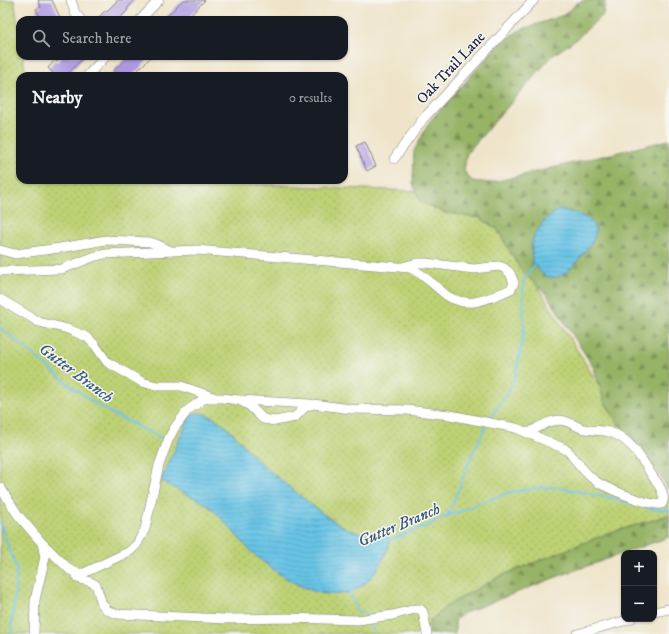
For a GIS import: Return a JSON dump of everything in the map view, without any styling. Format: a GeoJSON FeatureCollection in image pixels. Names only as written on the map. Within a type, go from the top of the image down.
{"type":"FeatureCollection","features":[{"type":"Feature","properties":{"kind":"street"},"geometry":{"type":"LineString","coordinates":[[71,0],[75,13],[78,16]]}},
{"type":"Feature","properties":{"kind":"street"},"geometry":{"type":"LineString","coordinates":[[144,16],[159,0]]}},
{"type":"Feature","properties":{"kind":"street","name":"Oak Trail Lane"},"geometry":{"type":"LineString","coordinates":[[394,159],[423,119],[534,0]]}},
{"type":"Feature","properties":{"kind":"street"},"geometry":{"type":"LineString","coordinates":[[91,72],[102,60]]}},
{"type":"Feature","properties":{"kind":"street"},"geometry":{"type":"LineString","coordinates":[[0,250],[15,254],[106,240],[150,242],[170,251]]}},
{"type":"Feature","properties":{"kind":"street"},"geometry":{"type":"LineString","coordinates":[[0,271],[62,269],[105,254],[197,250],[410,268],[418,271],[448,296],[466,302],[476,302],[490,299],[512,289],[514,283],[510,273],[499,266],[474,269],[426,263],[402,267]]}},
{"type":"Feature","properties":{"kind":"street"},"geometry":{"type":"LineString","coordinates":[[0,299],[39,322],[72,331],[87,337],[95,345],[107,362],[142,382],[156,386],[181,386],[215,398]]}},
{"type":"Feature","properties":{"kind":"street"},"geometry":{"type":"LineString","coordinates":[[0,487],[18,515],[42,543],[70,570],[77,573],[98,567],[130,550],[138,544],[145,529],[159,465],[175,427],[188,410],[196,404],[202,400],[215,398],[310,404],[351,409],[407,410],[450,415],[516,428],[569,452],[593,479],[605,486],[637,499],[658,505],[662,504],[664,497],[658,484],[636,451],[622,438],[615,434],[585,429],[560,420],[550,422],[528,433]]}},
{"type":"Feature","properties":{"kind":"street"},"geometry":{"type":"LineString","coordinates":[[239,400],[250,406],[263,419],[275,421],[295,417],[310,404]]}},
{"type":"Feature","properties":{"kind":"street"},"geometry":{"type":"LineString","coordinates":[[34,634],[35,600],[45,557],[42,543]]}},
{"type":"Feature","properties":{"kind":"street"},"geometry":{"type":"LineString","coordinates":[[77,573],[78,578],[96,585],[102,604],[107,610],[116,614],[226,619],[288,618],[358,620],[420,609],[423,612],[427,634]]}},
{"type":"Feature","properties":{"kind":"street"},"geometry":{"type":"LineString","coordinates":[[657,611],[669,609]]}},
{"type":"Feature","properties":{"kind":"street"},"geometry":{"type":"LineString","coordinates":[[577,634],[621,622]]}},
{"type":"Feature","properties":{"kind":"green space"},"geometry":{"type":"Polygon","coordinates":[[[0,0],[14,0],[17,16],[16,60],[24,60],[25,72],[16,72],[16,184],[251,184],[480,194],[669,498],[669,524],[443,611],[445,634],[0,634],[0,0]]]}},
{"type":"Feature","properties":{"kind":"green space"},"geometry":{"type":"Polygon","coordinates":[[[586,0],[602,0],[605,2],[603,15],[576,39],[552,56],[467,153],[464,171],[472,181],[490,183],[669,140],[669,490],[644,452],[619,425],[604,401],[594,368],[547,295],[520,269],[497,229],[480,218],[445,213],[420,202],[413,183],[414,151],[430,121],[501,42],[520,30],[564,15],[577,3],[586,0]]]}},
{"type":"Feature","properties":{"kind":"green space"},"geometry":{"type":"Polygon","coordinates":[[[669,515],[669,537],[632,550],[621,550],[621,554],[559,576],[464,613],[455,620],[455,634],[430,634],[429,621],[448,605],[498,577],[606,534],[669,515]]]}},
{"type":"Feature","properties":{"kind":"water"},"geometry":{"type":"Polygon","coordinates":[[[559,209],[575,213],[586,218],[594,225],[595,234],[589,246],[570,269],[560,276],[552,277],[544,275],[532,262],[532,246],[533,238],[539,228],[550,215],[559,209]]]}},
{"type":"Feature","properties":{"kind":"water"},"geometry":{"type":"Polygon","coordinates":[[[194,413],[204,414],[222,423],[260,463],[323,514],[356,532],[391,539],[380,565],[366,582],[351,592],[334,594],[315,592],[296,584],[257,557],[206,504],[173,488],[161,480],[189,418],[194,413]]]}},
{"type":"Feature","properties":{"kind":"building"},"geometry":{"type":"Polygon","coordinates":[[[38,0],[52,0],[59,16],[39,16],[36,9],[41,7],[38,0]]]}},
{"type":"Feature","properties":{"kind":"building"},"geometry":{"type":"Polygon","coordinates":[[[118,0],[135,0],[122,16],[100,16],[106,10],[107,11],[118,0]]]}},
{"type":"Feature","properties":{"kind":"building"},"geometry":{"type":"Polygon","coordinates":[[[183,0],[205,0],[190,16],[167,16],[183,0]]]}},
{"type":"Feature","properties":{"kind":"building"},"geometry":{"type":"Polygon","coordinates":[[[55,60],[57,62],[59,60],[81,60],[70,72],[52,72],[48,68],[55,60]]]}},
{"type":"Feature","properties":{"kind":"building"},"geometry":{"type":"Polygon","coordinates":[[[125,60],[148,60],[136,72],[114,72],[114,70],[125,60]]]}},
{"type":"Feature","properties":{"kind":"building"},"geometry":{"type":"Polygon","coordinates":[[[365,142],[376,166],[367,171],[356,146],[365,142]]]}},
{"type":"Feature","properties":{"kind":"waterway"},"geometry":{"type":"LineString","coordinates":[[488,420],[508,393],[516,374],[524,331],[524,280],[536,262]]}},
{"type":"Feature","properties":{"kind":"waterway","name":"Gutter Branch"},"geometry":{"type":"LineString","coordinates":[[0,327],[73,388],[105,410],[165,440]]}},
{"type":"Feature","properties":{"kind":"waterway"},"geometry":{"type":"LineString","coordinates":[[447,516],[486,425]]}},
{"type":"Feature","properties":{"kind":"waterway","name":"Gutter Branch"},"geometry":{"type":"LineString","coordinates":[[390,540],[510,492],[538,488],[557,487],[616,499],[652,509],[669,510]]}},
{"type":"Feature","properties":{"kind":"waterway"},"geometry":{"type":"LineString","coordinates":[[0,522],[17,569],[11,634]]}},
{"type":"Feature","properties":{"kind":"waterway"},"geometry":{"type":"LineString","coordinates":[[349,591],[358,612],[364,613],[366,616]]}},
{"type":"Feature","properties":{"kind":"waterway"},"geometry":{"type":"LineString","coordinates":[[370,623],[374,634]]}}]}
